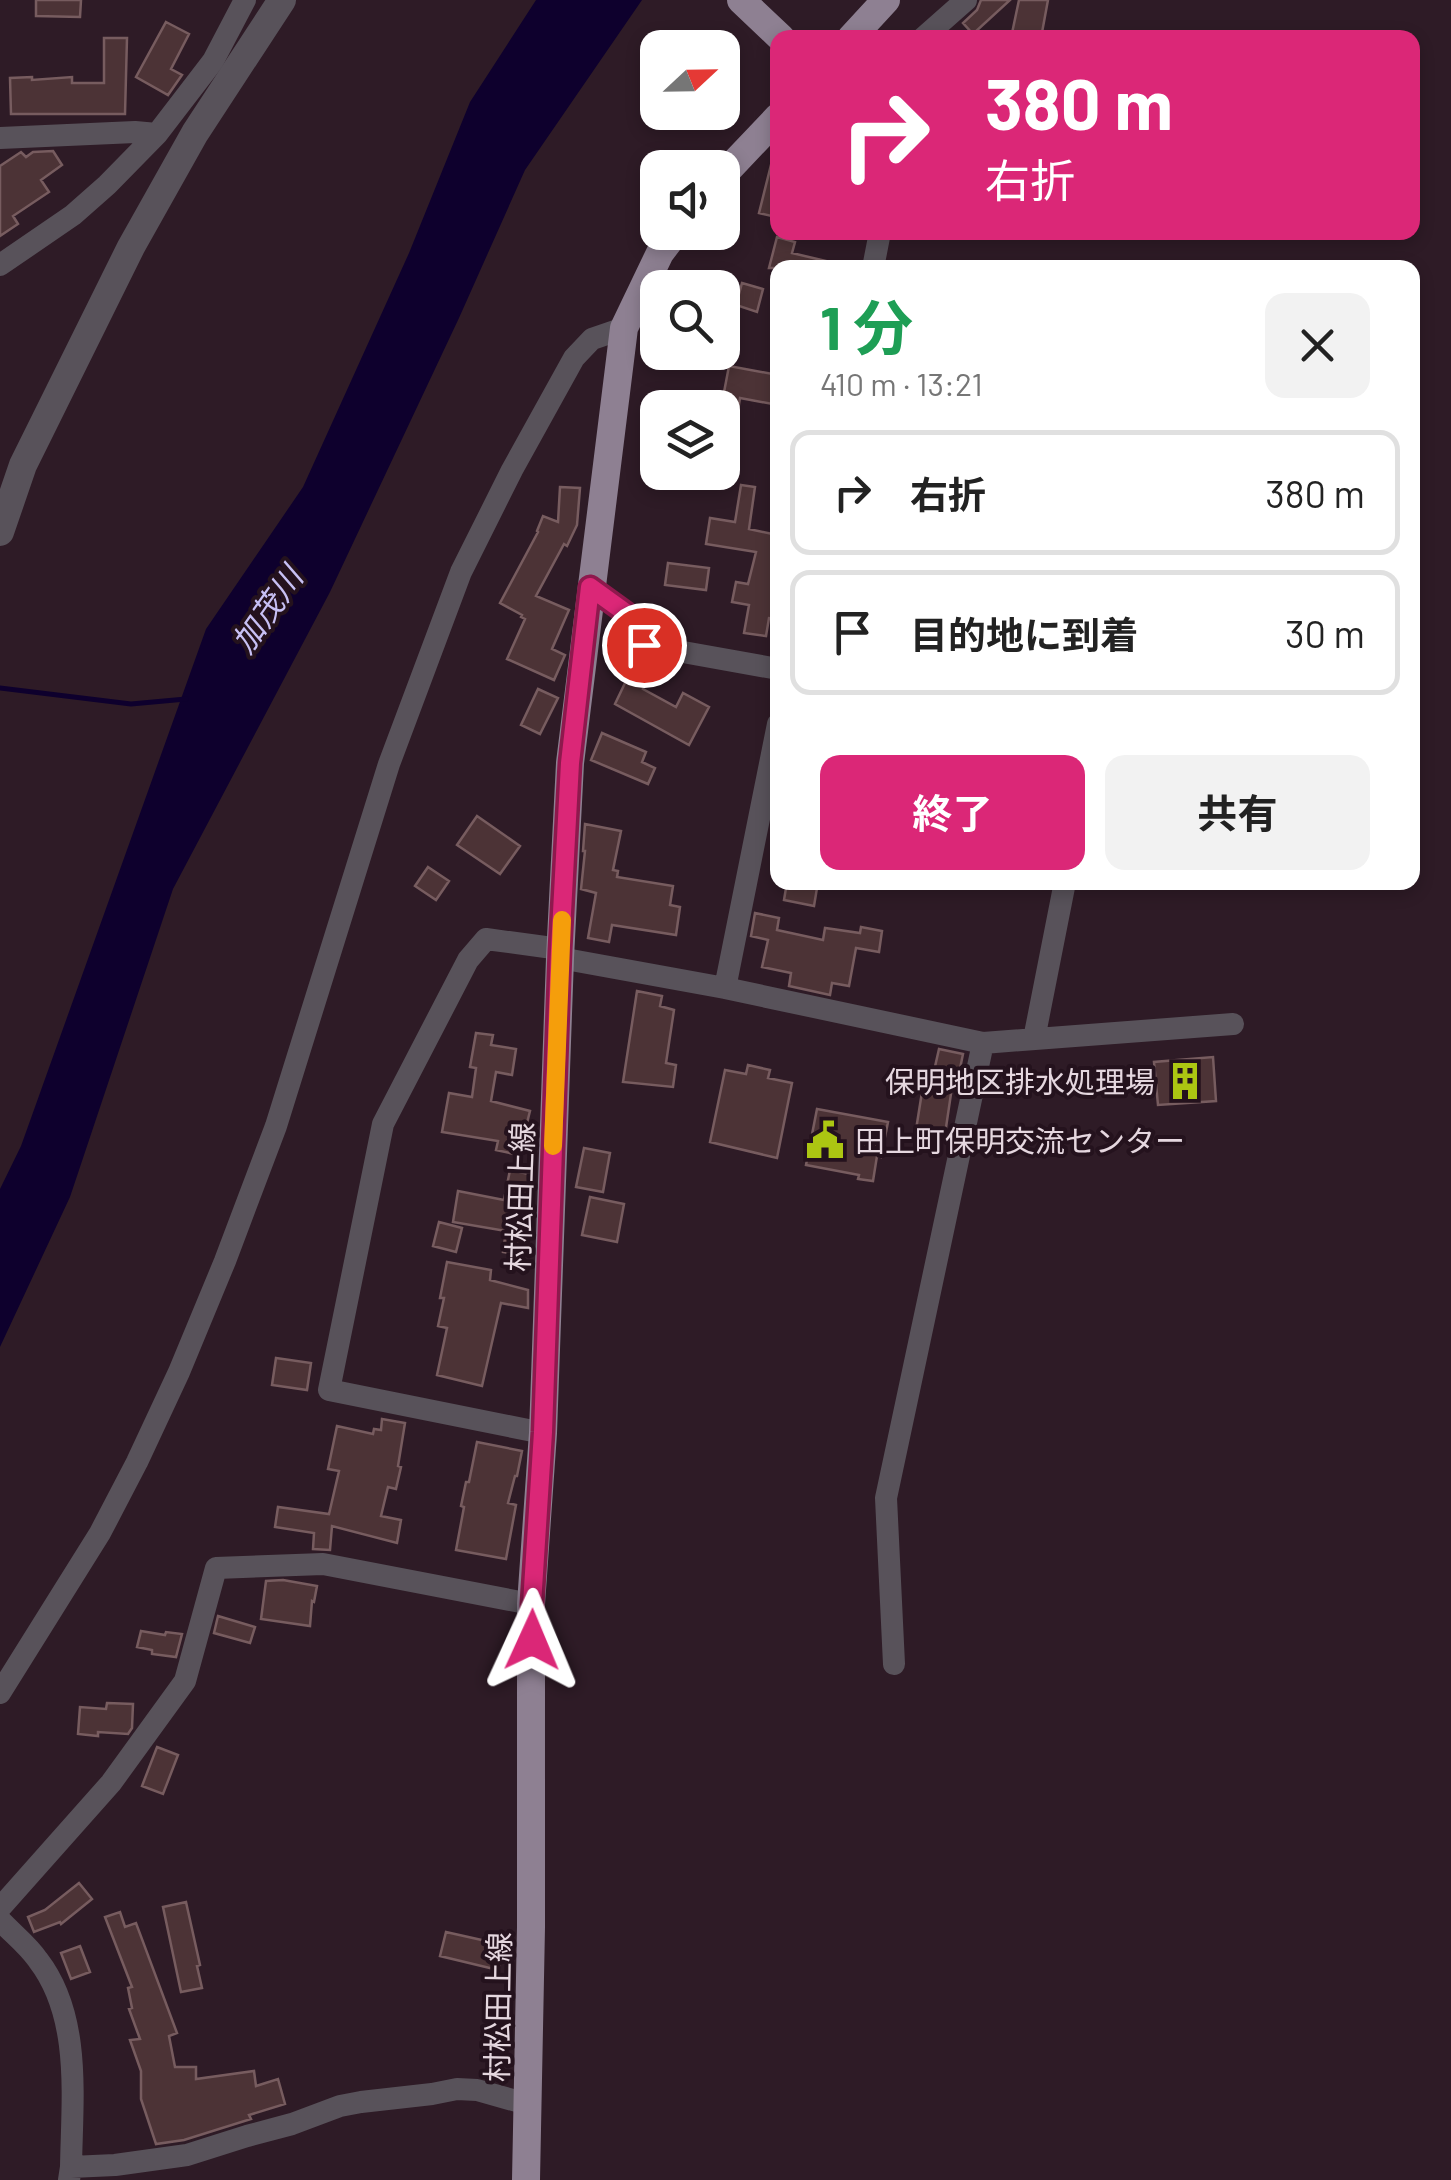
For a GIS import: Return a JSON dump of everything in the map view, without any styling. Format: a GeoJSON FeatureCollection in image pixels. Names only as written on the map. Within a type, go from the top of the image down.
{"type":"FeatureCollection","features":[{"type":"Feature","properties":{"kind":"main road"},"geometry":{"type":"LineString","coordinates":[[741,0],[773,30]]}},
{"type":"Feature","properties":{"kind":"main road"},"geometry":{"type":"LineString","coordinates":[[858,30],[886,0]]}},
{"type":"Feature","properties":{"kind":"main road"},"geometry":{"type":"LineString","coordinates":[[740,157],[770,125]]}},
{"type":"Feature","properties":{"kind":"main road","name":"村松田上線"},"geometry":{"type":"LineString","coordinates":[[526,2180],[532,1604],[543,1432],[570,763],[624,328],[662,250]]}},
{"type":"Feature","properties":{"kind":"street"},"geometry":{"type":"LineString","coordinates":[[0,265],[73,215],[157,134],[213,61],[245,0]]}},
{"type":"Feature","properties":{"kind":"street"},"geometry":{"type":"LineString","coordinates":[[0,532],[23,465],[131,247],[196,132],[282,0]]}},
{"type":"Feature","properties":{"kind":"street"},"geometry":{"type":"LineString","coordinates":[[927,30],[946,0]]}},
{"type":"Feature","properties":{"kind":"street"},"geometry":{"type":"LineString","coordinates":[[931,30],[966,0]]}},
{"type":"Feature","properties":{"kind":"street"},"geometry":{"type":"LineString","coordinates":[[0,138],[157,134]]}},
{"type":"Feature","properties":{"kind":"street"},"geometry":{"type":"LineString","coordinates":[[0,1692],[100,1533],[128,1480],[225,1262],[276,1126],[389,764],[461,572],[574,358],[592,340],[624,328]]}},
{"type":"Feature","properties":{"kind":"street"},"geometry":{"type":"LineString","coordinates":[[590,587],[626,613],[644,645],[770,668]]}},
{"type":"Feature","properties":{"kind":"street"},"geometry":{"type":"LineString","coordinates":[[725,988],[770,764]]}},
{"type":"Feature","properties":{"kind":"street"},"geometry":{"type":"LineString","coordinates":[[1034,1039],[1063,890]]}},
{"type":"Feature","properties":{"kind":"street"},"geometry":{"type":"LineString","coordinates":[[543,1432],[330,1390],[383,1124],[468,960],[486,938],[983,1043],[1233,1024]]}},
{"type":"Feature","properties":{"kind":"street"},"geometry":{"type":"LineString","coordinates":[[894,1664],[886,1498],[983,1043]]}},
{"type":"Feature","properties":{"kind":"street"},"geometry":{"type":"LineString","coordinates":[[0,1908],[111,1783],[185,1681],[216,1568],[323,1564],[532,1604]]}},
{"type":"Feature","properties":{"kind":"street"},"geometry":{"type":"LineString","coordinates":[[0,1920],[38,1960],[63,2011],[72,2059],[70,2173],[187,2155],[361,2102],[457,2089],[477,2090],[527,2104]]}},
{"type":"Feature","properties":{"kind":"water","name":"加茂川"},"geometry":{"type":"Polygon","coordinates":[[[536,0],[642,0],[525,170],[330,592],[173,889],[70,1197],[0,1347],[0,1189],[21,1146],[206,629],[303,487],[409,253],[470,102],[536,0]]]}},
{"type":"Feature","properties":{"kind":"building"},"geometry":{"type":"Polygon","coordinates":[[[36,0],[81,0],[80,17],[36,16],[36,0]]]}},
{"type":"Feature","properties":{"kind":"building"},"geometry":{"type":"Polygon","coordinates":[[[981,0],[1010,0],[977,30],[969,30],[963,23],[977,10],[981,0]]]}},
{"type":"Feature","properties":{"kind":"building"},"geometry":{"type":"Polygon","coordinates":[[[1019,0],[1048,0],[1042,30],[1013,30],[1019,0]]]}},
{"type":"Feature","properties":{"kind":"building"},"geometry":{"type":"Polygon","coordinates":[[[166,22],[189,34],[171,69],[182,75],[168,95],[136,77],[166,22]]]}},
{"type":"Feature","properties":{"kind":"building"},"geometry":{"type":"Polygon","coordinates":[[[104,38],[127,38],[125,114],[11,114],[10,78],[72,77],[72,83],[104,83],[104,38]]]}},
{"type":"Feature","properties":{"kind":"building"},"geometry":{"type":"Polygon","coordinates":[[[53,151],[62,165],[41,180],[49,192],[13,216],[18,224],[0,236],[0,166],[21,152],[26,157],[33,152],[53,151]]]}},
{"type":"Feature","properties":{"kind":"building"},"geometry":{"type":"Polygon","coordinates":[[[770,169],[770,216],[759,213],[770,169]]]}},
{"type":"Feature","properties":{"kind":"building"},"geometry":{"type":"Polygon","coordinates":[[[776,240],[788,240],[795,242],[792,253],[822,260],[771,260],[776,240]]]}},
{"type":"Feature","properties":{"kind":"building"},"geometry":{"type":"Polygon","coordinates":[[[742,283],[763,289],[757,312],[740,306],[742,283]]]}},
{"type":"Feature","properties":{"kind":"building"},"geometry":{"type":"Polygon","coordinates":[[[728,370],[770,374],[770,404],[740,398],[740,390],[724,390],[728,370]]]}},
{"type":"Feature","properties":{"kind":"building"},"geometry":{"type":"Polygon","coordinates":[[[741,485],[755,487],[749,529],[770,534],[770,618],[766,636],[744,633],[749,605],[732,602],[736,582],[748,584],[756,552],[706,544],[710,518],[735,522],[741,485]]]}},
{"type":"Feature","properties":{"kind":"building"},"geometry":{"type":"Polygon","coordinates":[[[560,487],[580,488],[577,525],[536,596],[569,610],[552,649],[565,655],[554,680],[507,659],[525,619],[500,603],[543,516],[558,522],[560,487]]]}},
{"type":"Feature","properties":{"kind":"building"},"geometry":{"type":"Polygon","coordinates":[[[668,563],[709,568],[706,590],[665,585],[668,563]]]}},
{"type":"Feature","properties":{"kind":"building"},"geometry":{"type":"Polygon","coordinates":[[[637,658],[657,663],[643,689],[676,707],[683,693],[709,707],[689,745],[615,704],[637,658]]]}},
{"type":"Feature","properties":{"kind":"building"},"geometry":{"type":"Polygon","coordinates":[[[538,689],[558,698],[540,734],[521,725],[538,689]]]}},
{"type":"Feature","properties":{"kind":"building"},"geometry":{"type":"Polygon","coordinates":[[[602,733],[646,752],[642,762],[655,768],[648,784],[591,760],[602,733]]]}},
{"type":"Feature","properties":{"kind":"building"},"geometry":{"type":"Polygon","coordinates":[[[477,816],[520,846],[500,874],[457,845],[477,816]]]}},
{"type":"Feature","properties":{"kind":"building"},"geometry":{"type":"Polygon","coordinates":[[[585,824],[621,831],[613,870],[618,871],[617,877],[673,886],[670,905],[680,907],[676,935],[612,925],[609,942],[588,938],[596,893],[581,889],[585,824]]]}},
{"type":"Feature","properties":{"kind":"building"},"geometry":{"type":"Polygon","coordinates":[[[428,867],[449,881],[436,900],[415,886],[428,867]]]}},
{"type":"Feature","properties":{"kind":"building"},"geometry":{"type":"Polygon","coordinates":[[[786,890],[817,890],[814,906],[784,900],[786,890]]]}},
{"type":"Feature","properties":{"kind":"building"},"geometry":{"type":"Polygon","coordinates":[[[755,913],[779,918],[777,930],[823,940],[825,928],[860,933],[861,927],[882,931],[879,952],[856,948],[849,986],[832,983],[830,995],[789,986],[791,973],[762,967],[768,940],[751,936],[755,913]]]}},
{"type":"Feature","properties":{"kind":"building"},"geometry":{"type":"Polygon","coordinates":[[[637,991],[662,996],[660,1006],[674,1010],[666,1063],[676,1065],[673,1087],[623,1082],[637,991]]]}},
{"type":"Feature","properties":{"kind":"building"},"geometry":{"type":"Polygon","coordinates":[[[476,1033],[493,1035],[491,1045],[516,1049],[512,1075],[496,1072],[491,1101],[530,1111],[519,1155],[496,1150],[498,1141],[442,1132],[449,1093],[472,1097],[476,1068],[470,1067],[476,1033]]]}},
{"type":"Feature","properties":{"kind":"building"},"geometry":{"type":"Polygon","coordinates":[[[939,1049],[963,1054],[956,1088],[952,1087],[944,1141],[915,1136],[922,1092],[929,1093],[939,1049]]]}},
{"type":"Feature","properties":{"kind":"building","name":"保明地区排水処理場"},"geometry":{"type":"Polygon","coordinates":[[[1213,1057],[1216,1101],[1158,1105],[1154,1062],[1213,1057]]]}},
{"type":"Feature","properties":{"kind":"building"},"geometry":{"type":"Polygon","coordinates":[[[748,1065],[770,1070],[768,1078],[792,1083],[777,1158],[710,1142],[725,1070],[746,1074],[748,1065]]]}},
{"type":"Feature","properties":{"kind":"building"},"geometry":{"type":"Polygon","coordinates":[[[817,1109],[888,1122],[873,1181],[806,1165],[817,1109]]]}},
{"type":"Feature","properties":{"kind":"building"},"geometry":{"type":"Polygon","coordinates":[[[584,1148],[610,1153],[603,1192],[576,1187],[584,1148]]]}},
{"type":"Feature","properties":{"kind":"building"},"geometry":{"type":"Polygon","coordinates":[[[510,1170],[529,1174],[520,1255],[503,1252],[506,1231],[453,1222],[458,1191],[504,1200],[510,1170]]]}},
{"type":"Feature","properties":{"kind":"building"},"geometry":{"type":"Polygon","coordinates":[[[590,1197],[624,1204],[617,1242],[582,1235],[590,1197]]]}},
{"type":"Feature","properties":{"kind":"building"},"geometry":{"type":"Polygon","coordinates":[[[439,1222],[462,1228],[456,1252],[433,1246],[439,1222]]]}},
{"type":"Feature","properties":{"kind":"building"},"geometry":{"type":"Polygon","coordinates":[[[447,1262],[491,1270],[490,1280],[528,1290],[528,1308],[501,1303],[482,1386],[437,1375],[447,1328],[438,1326],[447,1262]]]}},
{"type":"Feature","properties":{"kind":"building"},"geometry":{"type":"Polygon","coordinates":[[[276,1358],[311,1363],[307,1390],[272,1385],[276,1358]]]}},
{"type":"Feature","properties":{"kind":"building"},"geometry":{"type":"Polygon","coordinates":[[[382,1419],[405,1423],[396,1489],[388,1487],[381,1516],[401,1520],[397,1543],[332,1526],[330,1550],[313,1549],[314,1533],[275,1527],[278,1507],[329,1514],[339,1471],[328,1469],[337,1426],[373,1434],[374,1429],[381,1430],[382,1419]]]}},
{"type":"Feature","properties":{"kind":"building"},"geometry":{"type":"Polygon","coordinates":[[[477,1442],[522,1451],[508,1503],[516,1505],[506,1559],[456,1550],[464,1507],[461,1506],[477,1442]]]}},
{"type":"Feature","properties":{"kind":"building"},"geometry":{"type":"Polygon","coordinates":[[[266,1581],[317,1586],[310,1626],[261,1619],[266,1581]]]}},
{"type":"Feature","properties":{"kind":"building"},"geometry":{"type":"Polygon","coordinates":[[[218,1616],[255,1627],[250,1643],[214,1633],[218,1616]]]}},
{"type":"Feature","properties":{"kind":"building"},"geometry":{"type":"Polygon","coordinates":[[[141,1631],[182,1634],[176,1657],[152,1654],[152,1650],[137,1647],[141,1631]]]}},
{"type":"Feature","properties":{"kind":"building"},"geometry":{"type":"Polygon","coordinates":[[[107,1703],[133,1704],[128,1734],[78,1734],[80,1707],[106,1709],[107,1703]]]}},
{"type":"Feature","properties":{"kind":"building"},"geometry":{"type":"Polygon","coordinates":[[[157,1747],[178,1755],[163,1794],[142,1786],[157,1747]]]}},
{"type":"Feature","properties":{"kind":"building"},"geometry":{"type":"Polygon","coordinates":[[[79,1883],[92,1899],[61,1924],[34,1932],[28,1917],[45,1910],[79,1883]]]}},
{"type":"Feature","properties":{"kind":"building"},"geometry":{"type":"Polygon","coordinates":[[[186,1902],[202,1988],[181,1992],[163,1907],[186,1902]]]}},
{"type":"Feature","properties":{"kind":"building"},"geometry":{"type":"Polygon","coordinates":[[[120,1912],[125,1927],[136,1923],[177,2033],[169,2036],[175,2067],[196,2067],[196,2079],[254,2071],[256,2086],[278,2079],[285,2104],[184,2140],[156,2144],[141,2099],[141,2071],[130,2040],[140,2039],[129,2009],[132,2008],[128,1988],[132,1987],[105,1917],[120,1912]]]}},
{"type":"Feature","properties":{"kind":"building"},"geometry":{"type":"Polygon","coordinates":[[[446,1932],[504,1945],[498,1970],[440,1956],[446,1932]]]}},
{"type":"Feature","properties":{"kind":"building"},"geometry":{"type":"Polygon","coordinates":[[[80,1946],[90,1972],[71,1979],[61,1953],[80,1946]]]}},
{"type":"Feature","properties":{"kind":"waterway"},"geometry":{"type":"LineString","coordinates":[[0,688],[131,704],[186,699]]}},
{"type":"Feature","properties":{"kind":"slow traffic"},"geometry":{"type":"LineString","coordinates":[[553,1146],[562,920]]}},
{"type":"Feature","properties":{"kind":"place","name":"保明地区排水処理場"},"geometry":{"type":"Point","coordinates":[1185,1081]}},
{"type":"Feature","properties":{"kind":"place","name":"田上町保明交流センター"},"geometry":{"type":"Point","coordinates":[825,1140]}},
{"type":"Feature","properties":{"kind":"route"},"geometry":{"type":"LineString","coordinates":[[532,1640],[570,763],[590,587],[626,613],[644,645]]}}]}
